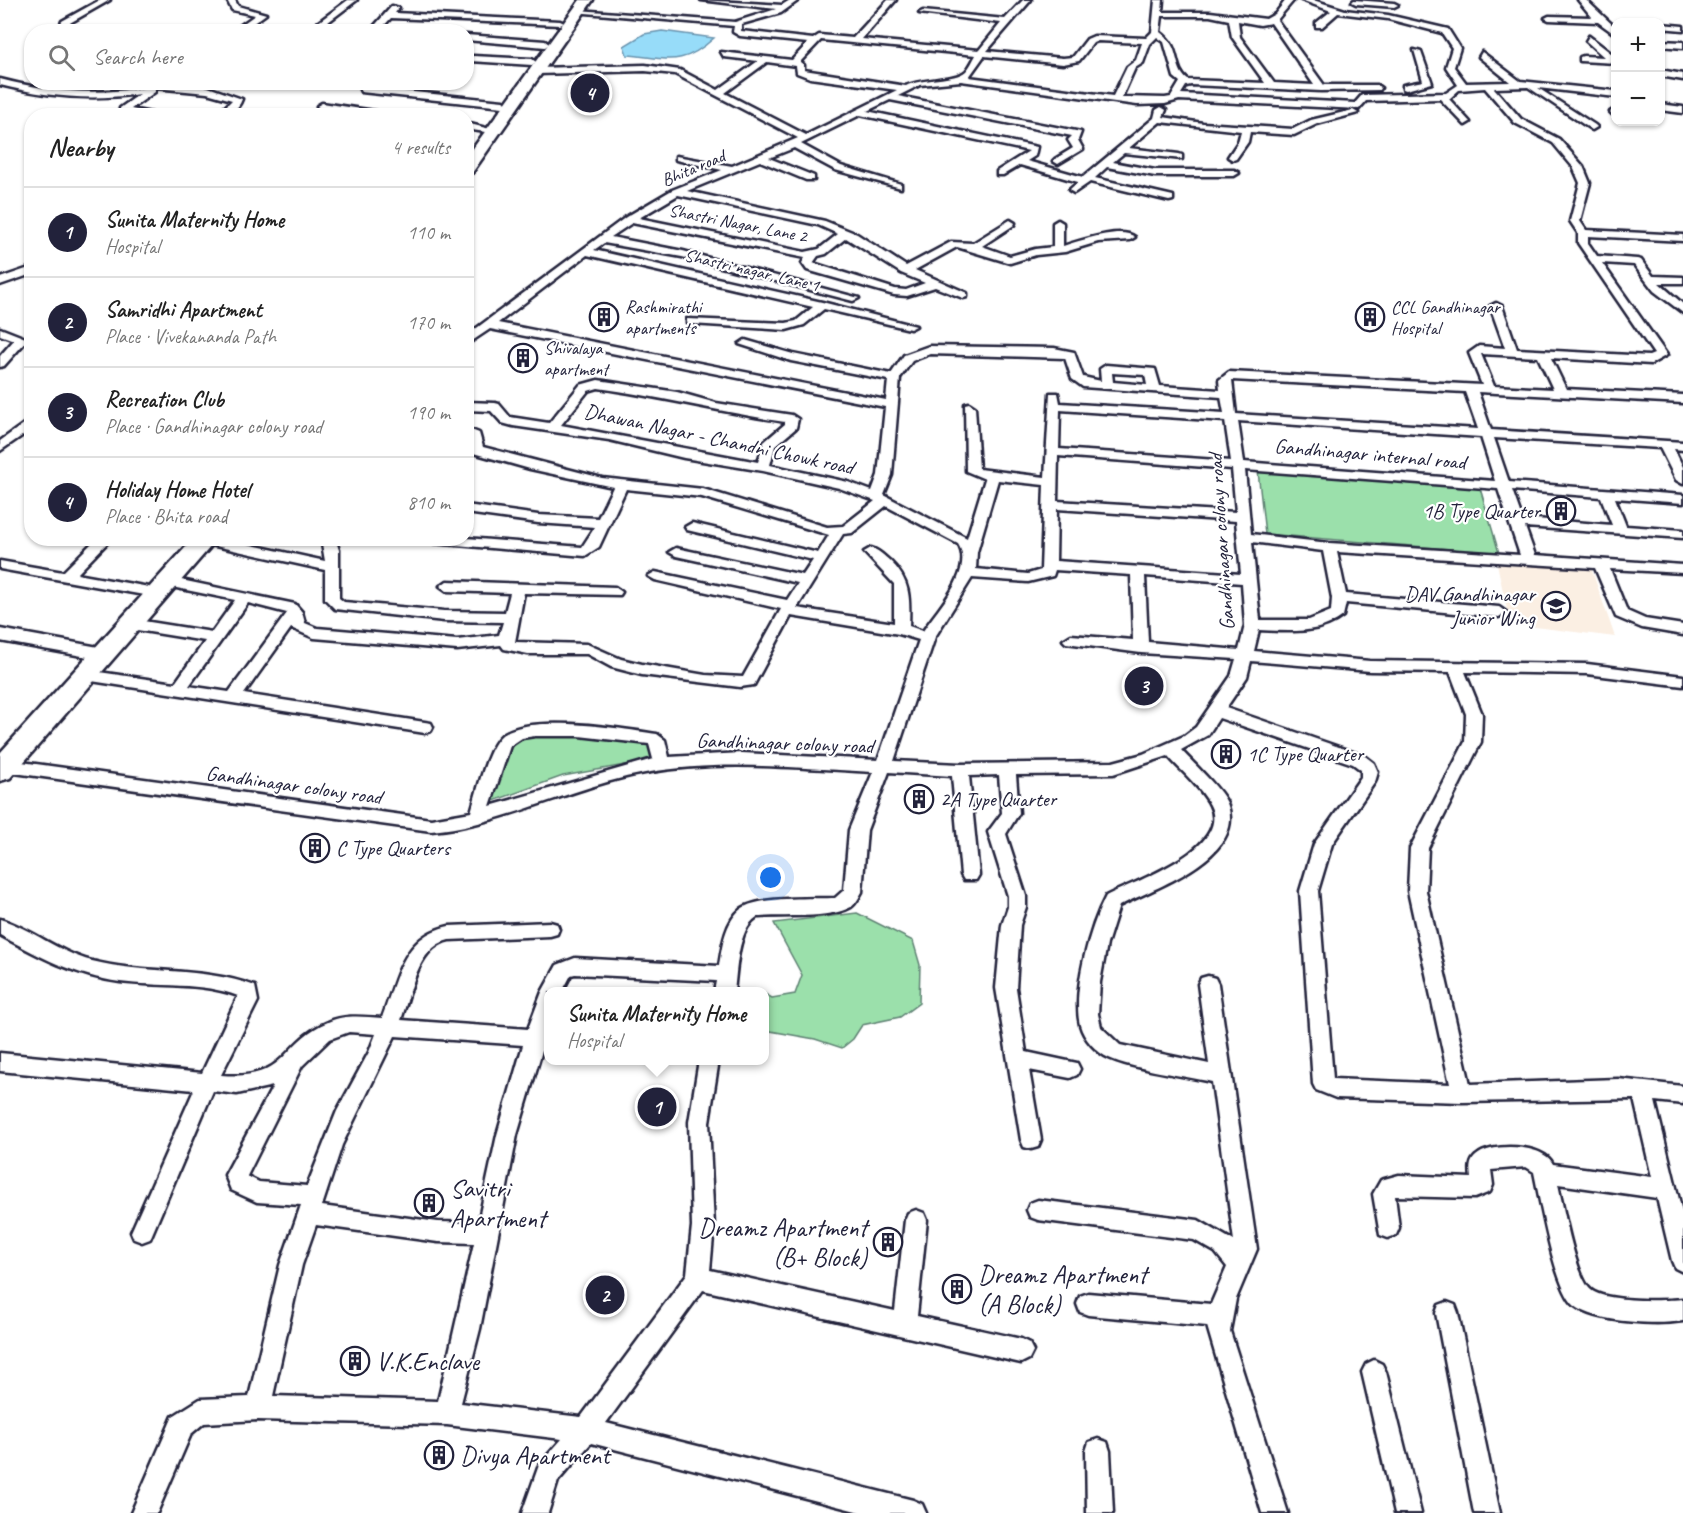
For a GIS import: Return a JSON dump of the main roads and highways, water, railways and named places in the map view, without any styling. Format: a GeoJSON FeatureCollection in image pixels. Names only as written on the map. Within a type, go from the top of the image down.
{"type":"FeatureCollection","features":[{"type":"Feature","properties":{"kind":"main road"},"geometry":{"type":"LineString","coordinates":[[535,66],[545,44],[560,23],[582,4]]}},
{"type":"Feature","properties":{"kind":"main road"},"geometry":{"type":"LineString","coordinates":[[474,143],[582,4]]}},
{"type":"Feature","properties":{"kind":"main road"},"geometry":{"type":"LineString","coordinates":[[474,157],[511,97]]}},
{"type":"Feature","properties":{"kind":"main road"},"geometry":{"type":"LineString","coordinates":[[92,660],[144,590],[193,546]]}},
{"type":"Feature","properties":{"kind":"main road"},"geometry":{"type":"LineString","coordinates":[[1,762],[92,660],[130,624],[195,546]]}},
{"type":"Feature","properties":{"kind":"water"},"geometry":{"type":"Polygon","coordinates":[[[662,31],[714,38],[692,54],[674,59],[627,55],[624,46],[644,34],[662,31]]]}},
{"type":"Feature","properties":{"kind":"place","name":"Holiday Home Hotel"},"geometry":{"type":"Point","coordinates":[590,93]}},
{"type":"Feature","properties":{"kind":"place","name":"Rashmirathi apartments"},"geometry":{"type":"Point","coordinates":[604,317]}},
{"type":"Feature","properties":{"kind":"place","name":"CCL Gandhinagar Hospital"},"geometry":{"type":"Point","coordinates":[1370,317]}},
{"type":"Feature","properties":{"kind":"place","name":"Shivalaya apartment"},"geometry":{"type":"Point","coordinates":[523,358]}},
{"type":"Feature","properties":{"kind":"place","name":"1B Type Quarter"},"geometry":{"type":"Point","coordinates":[1561,511]}},
{"type":"Feature","properties":{"kind":"place","name":"DAV Gandhinagar Junior Wing"},"geometry":{"type":"Point","coordinates":[1556,606]}},
{"type":"Feature","properties":{"kind":"place","name":"Recreation Club"},"geometry":{"type":"Point","coordinates":[1144,686]}},
{"type":"Feature","properties":{"kind":"place","name":"1C Type Quarter"},"geometry":{"type":"Point","coordinates":[1226,754]}},
{"type":"Feature","properties":{"kind":"place","name":"2A Type Quarter"},"geometry":{"type":"Point","coordinates":[919,799]}},
{"type":"Feature","properties":{"kind":"place","name":"C Type Quarters"},"geometry":{"type":"Point","coordinates":[315,848]}},
{"type":"Feature","properties":{"kind":"place","name":"Sunita Maternity Home"},"geometry":{"type":"Point","coordinates":[657,1107]}},
{"type":"Feature","properties":{"kind":"place","name":"Savitri Apartment"},"geometry":{"type":"Point","coordinates":[429,1203]}},
{"type":"Feature","properties":{"kind":"place","name":"Dreamz Apartment (B+ Block)"},"geometry":{"type":"Point","coordinates":[888,1242]}},
{"type":"Feature","properties":{"kind":"place","name":"Dreamz Apartment (A Block)"},"geometry":{"type":"Point","coordinates":[957,1289]}},
{"type":"Feature","properties":{"kind":"place","name":"Samridhi Apartment"},"geometry":{"type":"Point","coordinates":[605,1295]}},
{"type":"Feature","properties":{"kind":"place","name":"V.K.Enclave"},"geometry":{"type":"Point","coordinates":[355,1361]}},
{"type":"Feature","properties":{"kind":"place","name":"Divya Apartment"},"geometry":{"type":"Point","coordinates":[439,1455]}}]}
